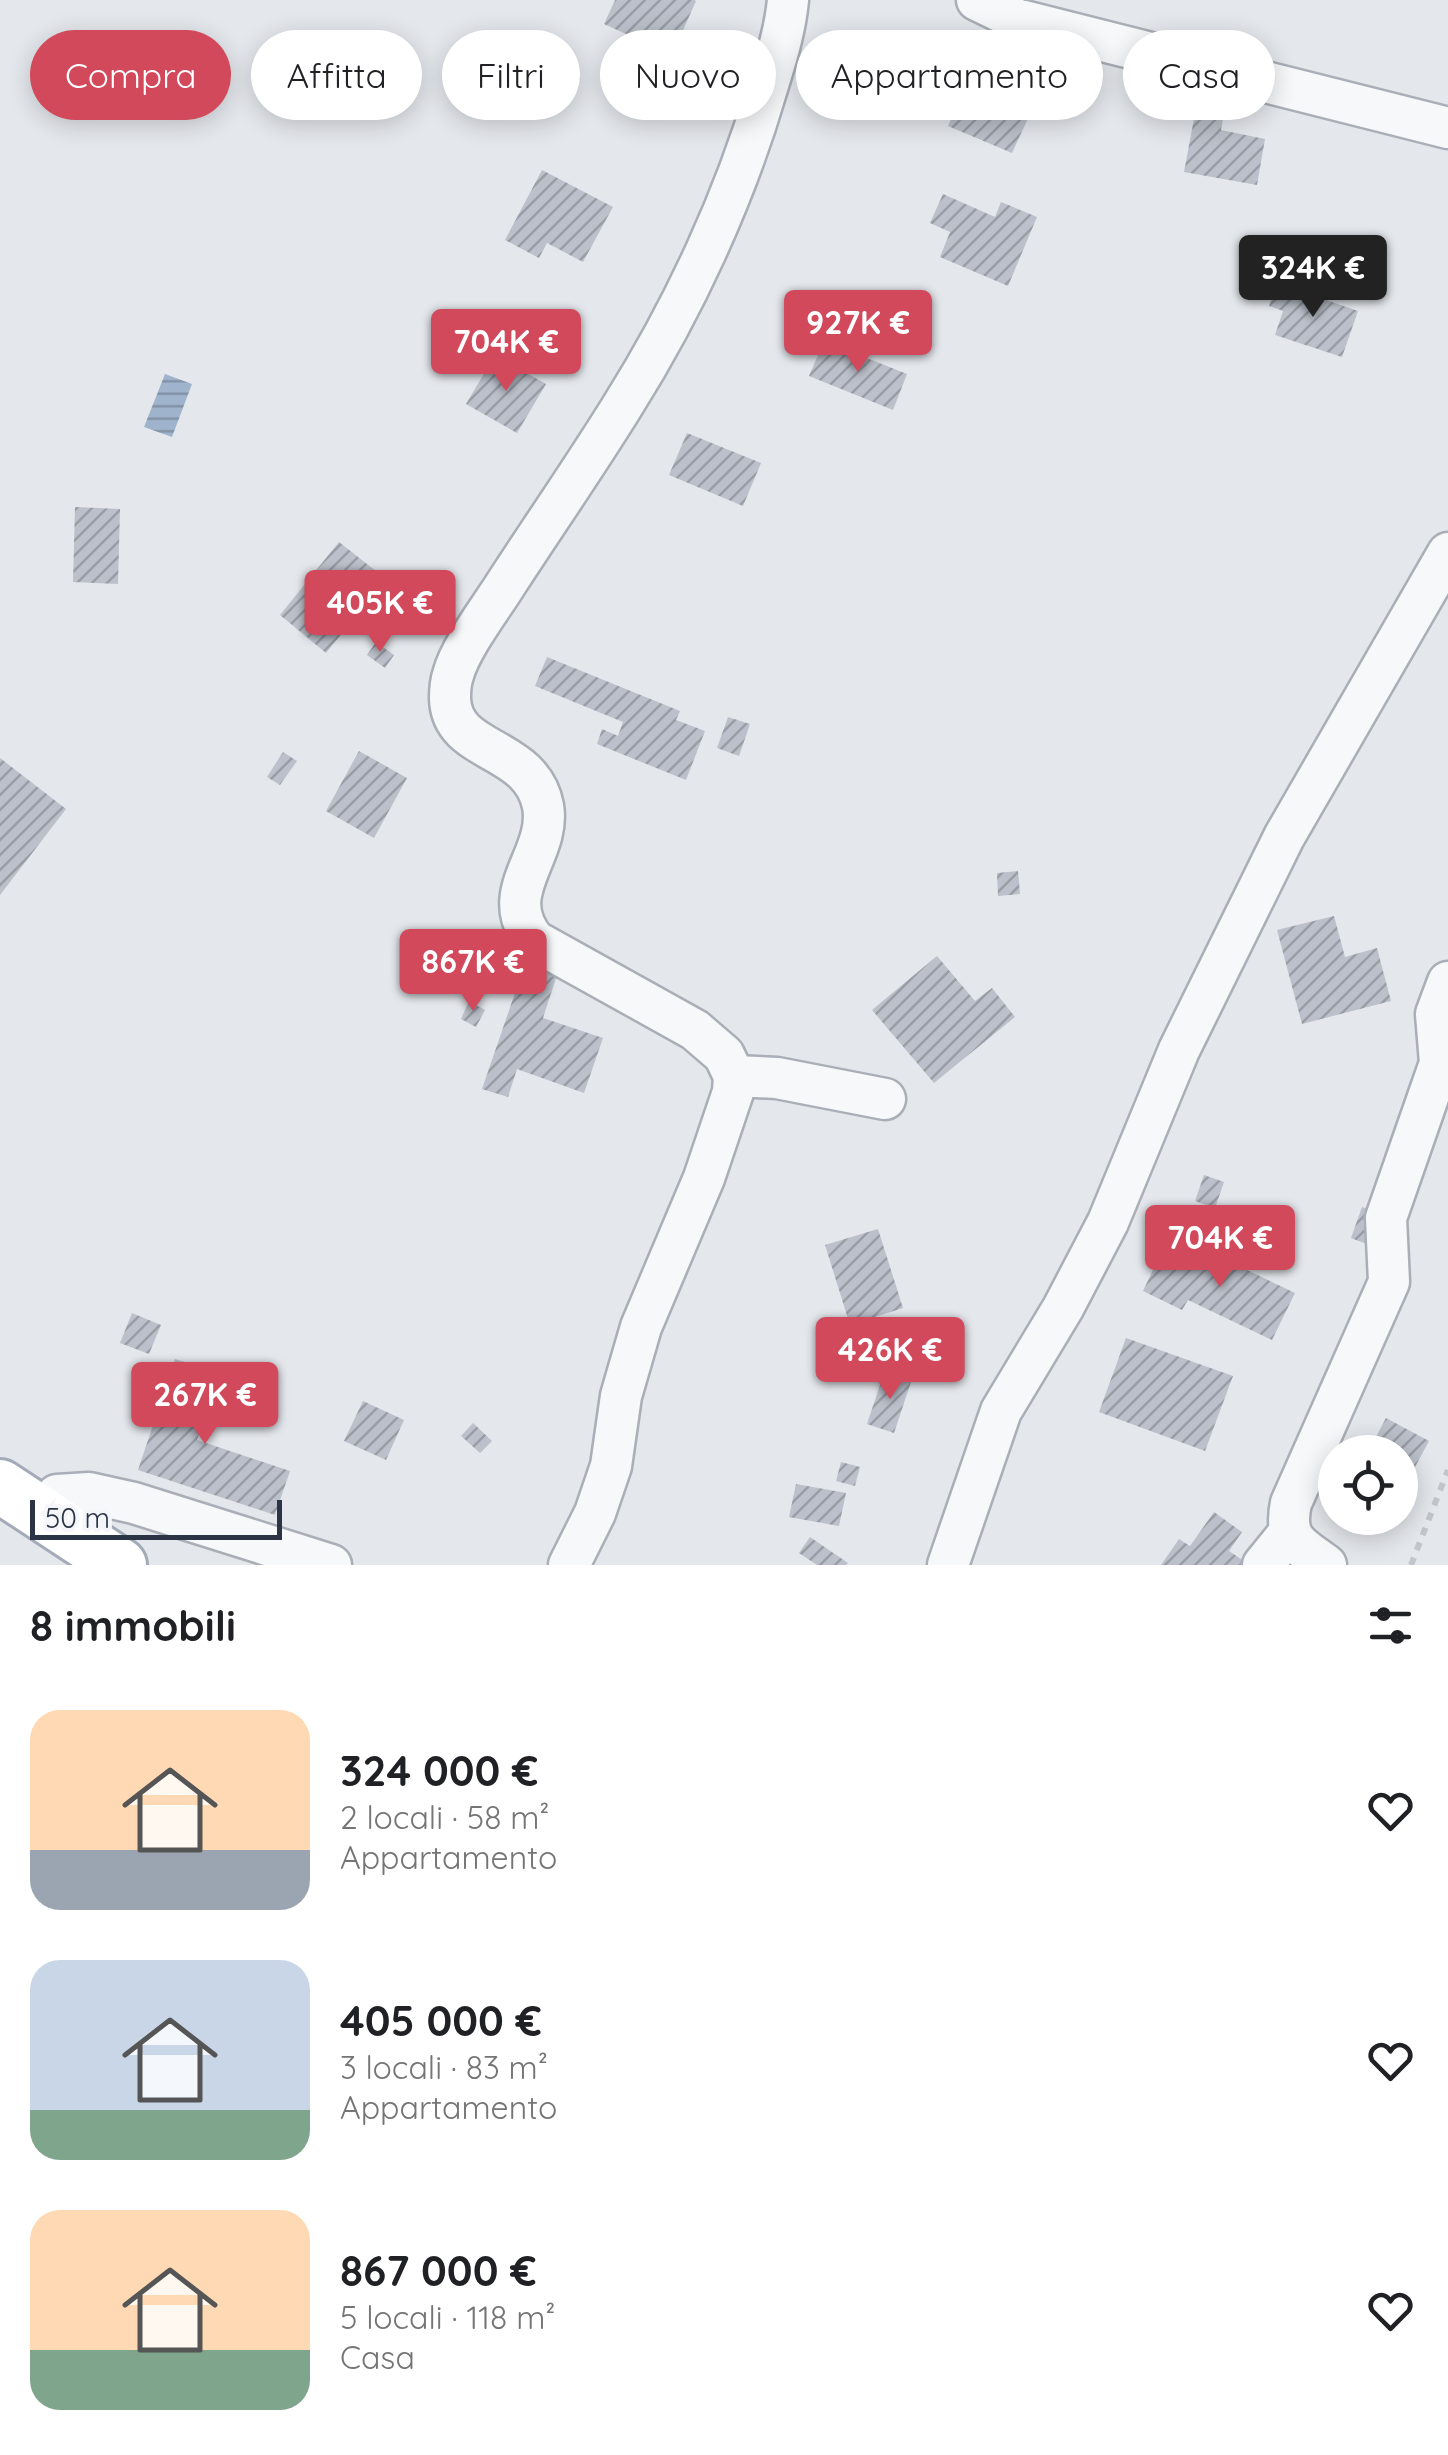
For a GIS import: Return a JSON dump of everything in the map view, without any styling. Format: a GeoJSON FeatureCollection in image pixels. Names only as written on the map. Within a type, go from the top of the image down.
{"type":"FeatureCollection","features":[{"type":"Feature","properties":{"kind":"main road"},"geometry":{"type":"LineString","coordinates":[[22,1500],[120,1565]]}},
{"type":"Feature","properties":{"kind":"street"},"geometry":{"type":"LineString","coordinates":[[569,1565],[595,1514],[611,1466],[621,1396],[641,1326],[704,1178],[734,1092],[734,1076],[724,1055],[695,1030],[536,941],[522,926],[518,906],[545,816],[540,790],[516,762],[464,734],[450,702],[453,674],[486,616],[624,403],[678,308],[749,149],[786,24],[788,0]]}},
{"type":"Feature","properties":{"kind":"street"},"geometry":{"type":"LineString","coordinates":[[977,0],[1016,19],[1448,128]]}},
{"type":"Feature","properties":{"kind":"street"},"geometry":{"type":"LineString","coordinates":[[948,1565],[1001,1411],[1063,1308],[1108,1222],[1179,1050],[1284,837],[1448,553]]}},
{"type":"Feature","properties":{"kind":"street"},"geometry":{"type":"LineString","coordinates":[[1326,1565],[1296,1542],[1289,1533],[1287,1520],[1291,1503],[1389,1282],[1386,1218],[1440,1062],[1436,1014],[1448,982]]}},
{"type":"Feature","properties":{"kind":"street"},"geometry":{"type":"LineString","coordinates":[[734,1076],[777,1078],[885,1098]]}},
{"type":"Feature","properties":{"kind":"street"},"geometry":{"type":"LineString","coordinates":[[22,1500],[89,1494],[134,1503],[330,1565]]}},
{"type":"Feature","properties":{"kind":"street"},"geometry":{"type":"LineString","coordinates":[[1263,1565],[1289,1533]]}},
{"type":"Feature","properties":{"kind":"path"},"geometry":{"type":"LineString","coordinates":[[1412,1565],[1448,1470]]}},
{"type":"Feature","properties":{"kind":"water"},"geometry":{"type":"Polygon","coordinates":[[[165,374],[192,384],[172,437],[144,427],[165,374]]]}},
{"type":"Feature","properties":{"kind":"building"},"geometry":{"type":"Polygon","coordinates":[[[615,0],[696,1],[683,30],[617,30],[604,24],[615,0]]]}},
{"type":"Feature","properties":{"kind":"building"},"geometry":{"type":"Polygon","coordinates":[[[951,120],[1027,120],[1012,153],[948,126],[951,120]]]}},
{"type":"Feature","properties":{"kind":"building"},"geometry":{"type":"Polygon","coordinates":[[[1194,120],[1223,120],[1221,130],[1265,139],[1257,185],[1184,172],[1194,120]]]}},
{"type":"Feature","properties":{"kind":"building"},"geometry":{"type":"Polygon","coordinates":[[[542,170],[613,207],[583,262],[547,243],[539,258],[505,240],[542,170]]]}},
{"type":"Feature","properties":{"kind":"building"},"geometry":{"type":"Polygon","coordinates":[[[943,194],[995,217],[1001,202],[1037,217],[1008,286],[940,257],[950,232],[930,223],[943,194]]]}},
{"type":"Feature","properties":{"kind":"building"},"geometry":{"type":"Polygon","coordinates":[[[1277,283],[1358,311],[1342,357],[1275,335],[1283,311],[1269,306],[1277,283]]]}},
{"type":"Feature","properties":{"kind":"building"},"geometry":{"type":"Polygon","coordinates":[[[824,341],[907,374],[893,410],[809,376],[824,341]]]}},
{"type":"Feature","properties":{"kind":"building"},"geometry":{"type":"Polygon","coordinates":[[[495,355],[546,384],[517,433],[466,404],[495,355]]]}},
{"type":"Feature","properties":{"kind":"building"},"geometry":{"type":"Polygon","coordinates":[[[687,433],[761,463],[743,506],[669,475],[687,433]]]}},
{"type":"Feature","properties":{"kind":"building"},"geometry":{"type":"Polygon","coordinates":[[[75,507],[120,509],[118,584],[73,582],[75,507]]]}},
{"type":"Feature","properties":{"kind":"building"},"geometry":{"type":"Polygon","coordinates":[[[339,542],[386,579],[326,653],[280,615],[339,542]]]}},
{"type":"Feature","properties":{"kind":"building"},"geometry":{"type":"Polygon","coordinates":[[[376,642],[394,655],[385,668],[367,655],[376,642]]]}},
{"type":"Feature","properties":{"kind":"building"},"geometry":{"type":"Polygon","coordinates":[[[547,657],[680,711],[676,720],[705,731],[686,780],[597,744],[602,729],[618,736],[623,722],[535,686],[547,657]]]}},
{"type":"Feature","properties":{"kind":"building"},"geometry":{"type":"Polygon","coordinates":[[[728,717],[750,724],[739,756],[717,748],[728,717]]]}},
{"type":"Feature","properties":{"kind":"building"},"geometry":{"type":"Polygon","coordinates":[[[359,751],[407,778],[374,838],[326,811],[359,751]]]}},
{"type":"Feature","properties":{"kind":"building"},"geometry":{"type":"Polygon","coordinates":[[[283,752],[297,761],[280,785],[267,777],[283,752]]]}},
{"type":"Feature","properties":{"kind":"building"},"geometry":{"type":"Polygon","coordinates":[[[0,758],[66,809],[0,895],[0,758]]]}},
{"type":"Feature","properties":{"kind":"building"},"geometry":{"type":"Polygon","coordinates":[[[1018,871],[1020,894],[998,896],[997,873],[1018,871]]]}},
{"type":"Feature","properties":{"kind":"building"},"geometry":{"type":"Polygon","coordinates":[[[1334,916],[1345,957],[1377,948],[1391,1001],[1302,1024],[1277,930],[1334,916]]]}},
{"type":"Feature","properties":{"kind":"building"},"geometry":{"type":"Polygon","coordinates":[[[937,956],[975,1001],[992,988],[1015,1017],[934,1083],[872,1010],[937,956]]]}},
{"type":"Feature","properties":{"kind":"building"},"geometry":{"type":"Polygon","coordinates":[[[526,961],[558,972],[543,1018],[603,1038],[584,1093],[517,1069],[508,1097],[482,1089],[526,961]]]}},
{"type":"Feature","properties":{"kind":"building"},"geometry":{"type":"Polygon","coordinates":[[[469,1001],[485,1010],[476,1027],[461,1019],[469,1001]]]}},
{"type":"Feature","properties":{"kind":"building"},"geometry":{"type":"Polygon","coordinates":[[[1204,1175],[1224,1182],[1215,1208],[1195,1201],[1204,1175]]]}},
{"type":"Feature","properties":{"kind":"building"},"geometry":{"type":"Polygon","coordinates":[[[1362,1207],[1380,1213],[1369,1245],[1351,1238],[1362,1207]]]}},
{"type":"Feature","properties":{"kind":"building"},"geometry":{"type":"Polygon","coordinates":[[[878,1229],[903,1308],[850,1325],[825,1245],[878,1229]]]}},
{"type":"Feature","properties":{"kind":"building"},"geometry":{"type":"Polygon","coordinates":[[[1187,1241],[1295,1293],[1272,1340],[1188,1300],[1182,1310],[1143,1291],[1160,1255],[1177,1262],[1187,1241]]]}},
{"type":"Feature","properties":{"kind":"building"},"geometry":{"type":"Polygon","coordinates":[[[132,1313],[161,1325],[149,1354],[120,1343],[132,1313]]]}},
{"type":"Feature","properties":{"kind":"building"},"geometry":{"type":"Polygon","coordinates":[[[1126,1338],[1233,1376],[1205,1451],[1099,1412],[1126,1338]]]}},
{"type":"Feature","properties":{"kind":"building"},"geometry":{"type":"Polygon","coordinates":[[[175,1359],[220,1374],[197,1440],[290,1471],[275,1515],[138,1470],[175,1359]]]}},
{"type":"Feature","properties":{"kind":"building"},"geometry":{"type":"Polygon","coordinates":[[[885,1370],[912,1379],[894,1433],[867,1424],[885,1370]]]}},
{"type":"Feature","properties":{"kind":"building"},"geometry":{"type":"Polygon","coordinates":[[[363,1401],[404,1420],[386,1460],[344,1441],[363,1401]]]}},
{"type":"Feature","properties":{"kind":"building"},"geometry":{"type":"Polygon","coordinates":[[[1386,1418],[1418,1435],[1377,1435],[1386,1418]]]}},
{"type":"Feature","properties":{"kind":"building"},"geometry":{"type":"Polygon","coordinates":[[[473,1423],[492,1441],[480,1453],[461,1436],[473,1423]]]}},
{"type":"Feature","properties":{"kind":"building"},"geometry":{"type":"Polygon","coordinates":[[[1418,1435],[1429,1441],[1418,1461],[1418,1435]]]}},
{"type":"Feature","properties":{"kind":"building"},"geometry":{"type":"Polygon","coordinates":[[[841,1462],[860,1467],[855,1486],[836,1481],[841,1462]]]}},
{"type":"Feature","properties":{"kind":"building"},"geometry":{"type":"Polygon","coordinates":[[[796,1484],[846,1493],[839,1526],[789,1517],[796,1484]]]}},
{"type":"Feature","properties":{"kind":"building"},"geometry":{"type":"Polygon","coordinates":[[[1214,1512],[1242,1532],[1229,1551],[1250,1565],[1161,1565],[1179,1539],[1190,1546],[1214,1512]]]}},
{"type":"Feature","properties":{"kind":"building"},"geometry":{"type":"Polygon","coordinates":[[[810,1537],[848,1563],[817,1565],[799,1553],[810,1537]]]}}]}
